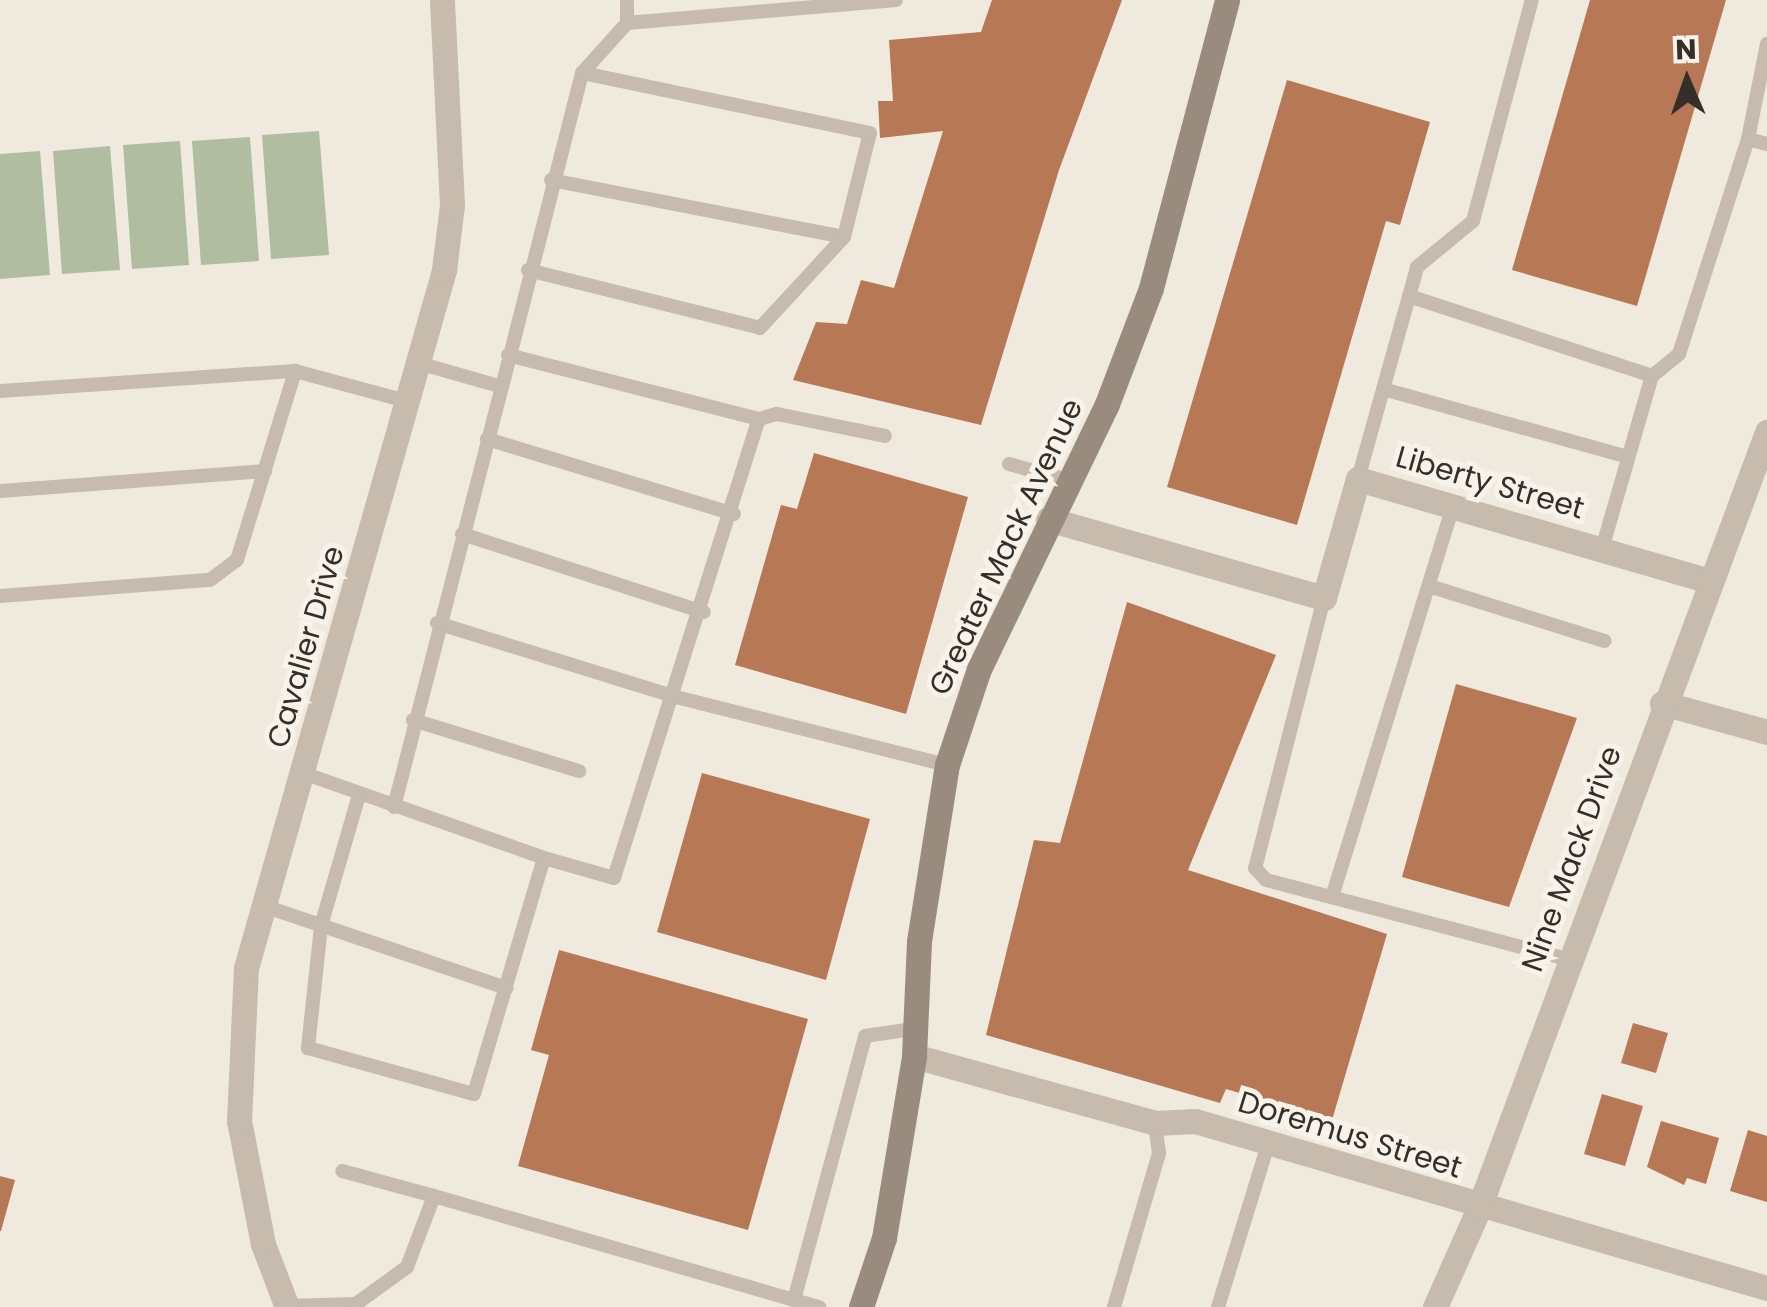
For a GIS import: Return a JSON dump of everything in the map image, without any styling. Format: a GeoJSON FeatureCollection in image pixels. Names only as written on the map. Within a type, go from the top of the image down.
{"type":"FeatureCollection","features":[{"type":"Feature","properties":{"kind":"street","name":"Cavalier Drive"},"geometry":{"type":"LineString","coordinates":[[286,1307],[263,1244],[239,1121],[246,968],[422,364],[452,206],[442,0]]}},
{"type":"Feature","properties":{"kind":"street","name":"Greater Mack Avenue"},"geometry":{"type":"LineString","coordinates":[[861,1307],[884,1238],[914,1056],[913,1029],[947,765],[980,669],[1151,288],[1227,0]]}},
{"type":"Feature","properties":{"kind":"street","name":"Nine Mack Drive"},"geometry":{"type":"LineString","coordinates":[[1435,1307],[1479,1208],[1662,703],[1767,432]]}},
{"type":"Feature","properties":{"kind":"street","name":"Liberty Street"},"geometry":{"type":"LineString","coordinates":[[1324,598],[1358,479],[1710,581]]}},
{"type":"Feature","properties":{"kind":"street"},"geometry":{"type":"LineString","coordinates":[[1048,519],[1324,598]]}},
{"type":"Feature","properties":{"kind":"street"},"geometry":{"type":"LineString","coordinates":[[1662,703],[1767,732]]}},
{"type":"Feature","properties":{"kind":"street","name":"Doremus Street"},"geometry":{"type":"LineString","coordinates":[[914,1056],[1156,1123],[1195,1121],[1479,1208],[1767,1288]]}},
{"type":"Feature","properties":{"kind":"lane"},"geometry":{"type":"LineString","coordinates":[[627,0],[628,22]]}},
{"type":"Feature","properties":{"kind":"lane"},"geometry":{"type":"LineString","coordinates":[[394,807],[437,624],[582,73],[628,22],[896,0]]}},
{"type":"Feature","properties":{"kind":"lane"},"geometry":{"type":"LineString","coordinates":[[1358,479],[1416,267],[1473,221],[1532,0]]}},
{"type":"Feature","properties":{"kind":"lane"},"geometry":{"type":"LineString","coordinates":[[1602,549],[1652,376],[1679,354],[1748,138],[1767,44]]}},
{"type":"Feature","properties":{"kind":"lane"},"geometry":{"type":"LineString","coordinates":[[528,270],[760,328],[844,237],[870,133],[582,73]]}},
{"type":"Feature","properties":{"kind":"lane"},"geometry":{"type":"LineString","coordinates":[[1748,138],[1767,144]]}},
{"type":"Feature","properties":{"kind":"lane"},"geometry":{"type":"LineString","coordinates":[[551,180],[844,237]]}},
{"type":"Feature","properties":{"kind":"lane"},"geometry":{"type":"LineString","coordinates":[[1408,296],[1652,376]]}},
{"type":"Feature","properties":{"kind":"lane"},"geometry":{"type":"LineString","coordinates":[[508,355],[759,419],[777,414],[884,436]]}},
{"type":"Feature","properties":{"kind":"lane"},"geometry":{"type":"LineString","coordinates":[[422,364],[502,387]]}},
{"type":"Feature","properties":{"kind":"lane"},"geometry":{"type":"LineString","coordinates":[[0,596],[210,580],[237,560],[296,371]]}},
{"type":"Feature","properties":{"kind":"lane"},"geometry":{"type":"LineString","coordinates":[[0,391],[296,371],[410,402]]}},
{"type":"Feature","properties":{"kind":"lane"},"geometry":{"type":"LineString","coordinates":[[1383,389],[1628,457]]}},
{"type":"Feature","properties":{"kind":"lane"},"geometry":{"type":"LineString","coordinates":[[303,773],[544,858],[614,878],[704,612],[759,419]]}},
{"type":"Feature","properties":{"kind":"lane"},"geometry":{"type":"LineString","coordinates":[[487,439],[734,514]]}},
{"type":"Feature","properties":{"kind":"lane"},"geometry":{"type":"LineString","coordinates":[[1009,464],[1068,480]]}},
{"type":"Feature","properties":{"kind":"lane"},"geometry":{"type":"LineString","coordinates":[[0,491],[265,471]]}},
{"type":"Feature","properties":{"kind":"lane"},"geometry":{"type":"LineString","coordinates":[[1332,897],[1454,506]]}},
{"type":"Feature","properties":{"kind":"lane"},"geometry":{"type":"LineString","coordinates":[[462,534],[704,612]]}},
{"type":"Feature","properties":{"kind":"lane"},"geometry":{"type":"LineString","coordinates":[[1428,586],[1604,641]]}},
{"type":"Feature","properties":{"kind":"lane"},"geometry":{"type":"LineString","coordinates":[[1324,598],[1254,853],[1266,880],[1571,960]]}},
{"type":"Feature","properties":{"kind":"lane"},"geometry":{"type":"LineString","coordinates":[[437,624],[676,697],[947,765]]}},
{"type":"Feature","properties":{"kind":"lane"},"geometry":{"type":"LineString","coordinates":[[413,720],[579,771]]}},
{"type":"Feature","properties":{"kind":"lane"},"geometry":{"type":"LineString","coordinates":[[359,795],[321,926],[308,1048],[474,1094],[544,858]]}},
{"type":"Feature","properties":{"kind":"lane"},"geometry":{"type":"LineString","coordinates":[[264,906],[506,988]]}},
{"type":"Feature","properties":{"kind":"lane"},"geometry":{"type":"LineString","coordinates":[[794,1300],[865,1036],[913,1029]]}},
{"type":"Feature","properties":{"kind":"lane"},"geometry":{"type":"LineString","coordinates":[[1114,1307],[1159,1154],[1156,1123]]}},
{"type":"Feature","properties":{"kind":"lane"},"geometry":{"type":"LineString","coordinates":[[1218,1307],[1268,1144]]}},
{"type":"Feature","properties":{"kind":"lane"},"geometry":{"type":"LineString","coordinates":[[342,1171],[820,1307]]}},
{"type":"Feature","properties":{"kind":"lane"},"geometry":{"type":"LineString","coordinates":[[286,1307],[356,1304],[407,1267],[434,1196]]}},
{"type":"Feature","properties":{"kind":"green space"},"geometry":{"type":"Polygon","coordinates":[[[319,131],[329,255],[271,259],[262,135],[319,131]]]}},
{"type":"Feature","properties":{"kind":"green space"},"geometry":{"type":"Polygon","coordinates":[[[250,137],[259,261],[201,265],[192,141],[250,137]]]}},
{"type":"Feature","properties":{"kind":"green space"},"geometry":{"type":"Polygon","coordinates":[[[180,141],[189,265],[132,269],[123,145],[180,141]]]}},
{"type":"Feature","properties":{"kind":"green space"},"geometry":{"type":"Polygon","coordinates":[[[110,146],[120,270],[62,274],[53,151],[110,146]]]}},
{"type":"Feature","properties":{"kind":"green space"},"geometry":{"type":"Polygon","coordinates":[[[40,151],[50,275],[0,279],[0,154],[40,151]]]}},
{"type":"Feature","properties":{"kind":"building"},"geometry":{"type":"Polygon","coordinates":[[[992,0],[1122,0],[1059,170],[981,425],[793,380],[816,322],[847,324],[861,280],[894,288],[943,131],[880,138],[878,101],[893,101],[889,40],[981,32],[992,0]]]}},
{"type":"Feature","properties":{"kind":"building"},"geometry":{"type":"Polygon","coordinates":[[[1590,0],[1726,0],[1637,306],[1512,270],[1590,0]]]}},
{"type":"Feature","properties":{"kind":"building"},"geometry":{"type":"Polygon","coordinates":[[[1287,80],[1430,122],[1400,225],[1386,221],[1297,525],[1167,487],[1287,80]]]}},
{"type":"Feature","properties":{"kind":"building"},"geometry":{"type":"Polygon","coordinates":[[[814,453],[968,497],[906,714],[735,665],[781,505],[797,509],[814,453]]]}},
{"type":"Feature","properties":{"kind":"building"},"geometry":{"type":"Polygon","coordinates":[[[1127,602],[1276,655],[1188,870],[1387,934],[1332,1120],[1226,1089],[1220,1103],[986,1035],[1034,840],[1060,843],[1127,602]]]}},
{"type":"Feature","properties":{"kind":"building"},"geometry":{"type":"Polygon","coordinates":[[[1456,684],[1577,718],[1509,907],[1402,877],[1456,684]]]}},
{"type":"Feature","properties":{"kind":"building"},"geometry":{"type":"Polygon","coordinates":[[[702,773],[870,819],[826,980],[657,932],[702,773]]]}},
{"type":"Feature","properties":{"kind":"building"},"geometry":{"type":"Polygon","coordinates":[[[559,950],[808,1019],[748,1230],[518,1166],[549,1055],[531,1050],[559,950]]]}},
{"type":"Feature","properties":{"kind":"building"},"geometry":{"type":"Polygon","coordinates":[[[1633,1023],[1668,1033],[1656,1073],[1621,1063],[1633,1023]]]}},
{"type":"Feature","properties":{"kind":"building"},"geometry":{"type":"Polygon","coordinates":[[[1602,1094],[1643,1106],[1625,1166],[1584,1154],[1602,1094]]]}},
{"type":"Feature","properties":{"kind":"building"},"geometry":{"type":"Polygon","coordinates":[[[1661,1121],[1719,1138],[1706,1184],[1687,1178],[1684,1185],[1647,1167],[1661,1121]]]}},
{"type":"Feature","properties":{"kind":"building"},"geometry":{"type":"Polygon","coordinates":[[[1748,1130],[1767,1136],[1767,1202],[1730,1191],[1748,1130]]]}},
{"type":"Feature","properties":{"kind":"building"},"geometry":{"type":"Polygon","coordinates":[[[0,1176],[15,1180],[1,1231],[0,1231],[0,1176]]]}}]}
